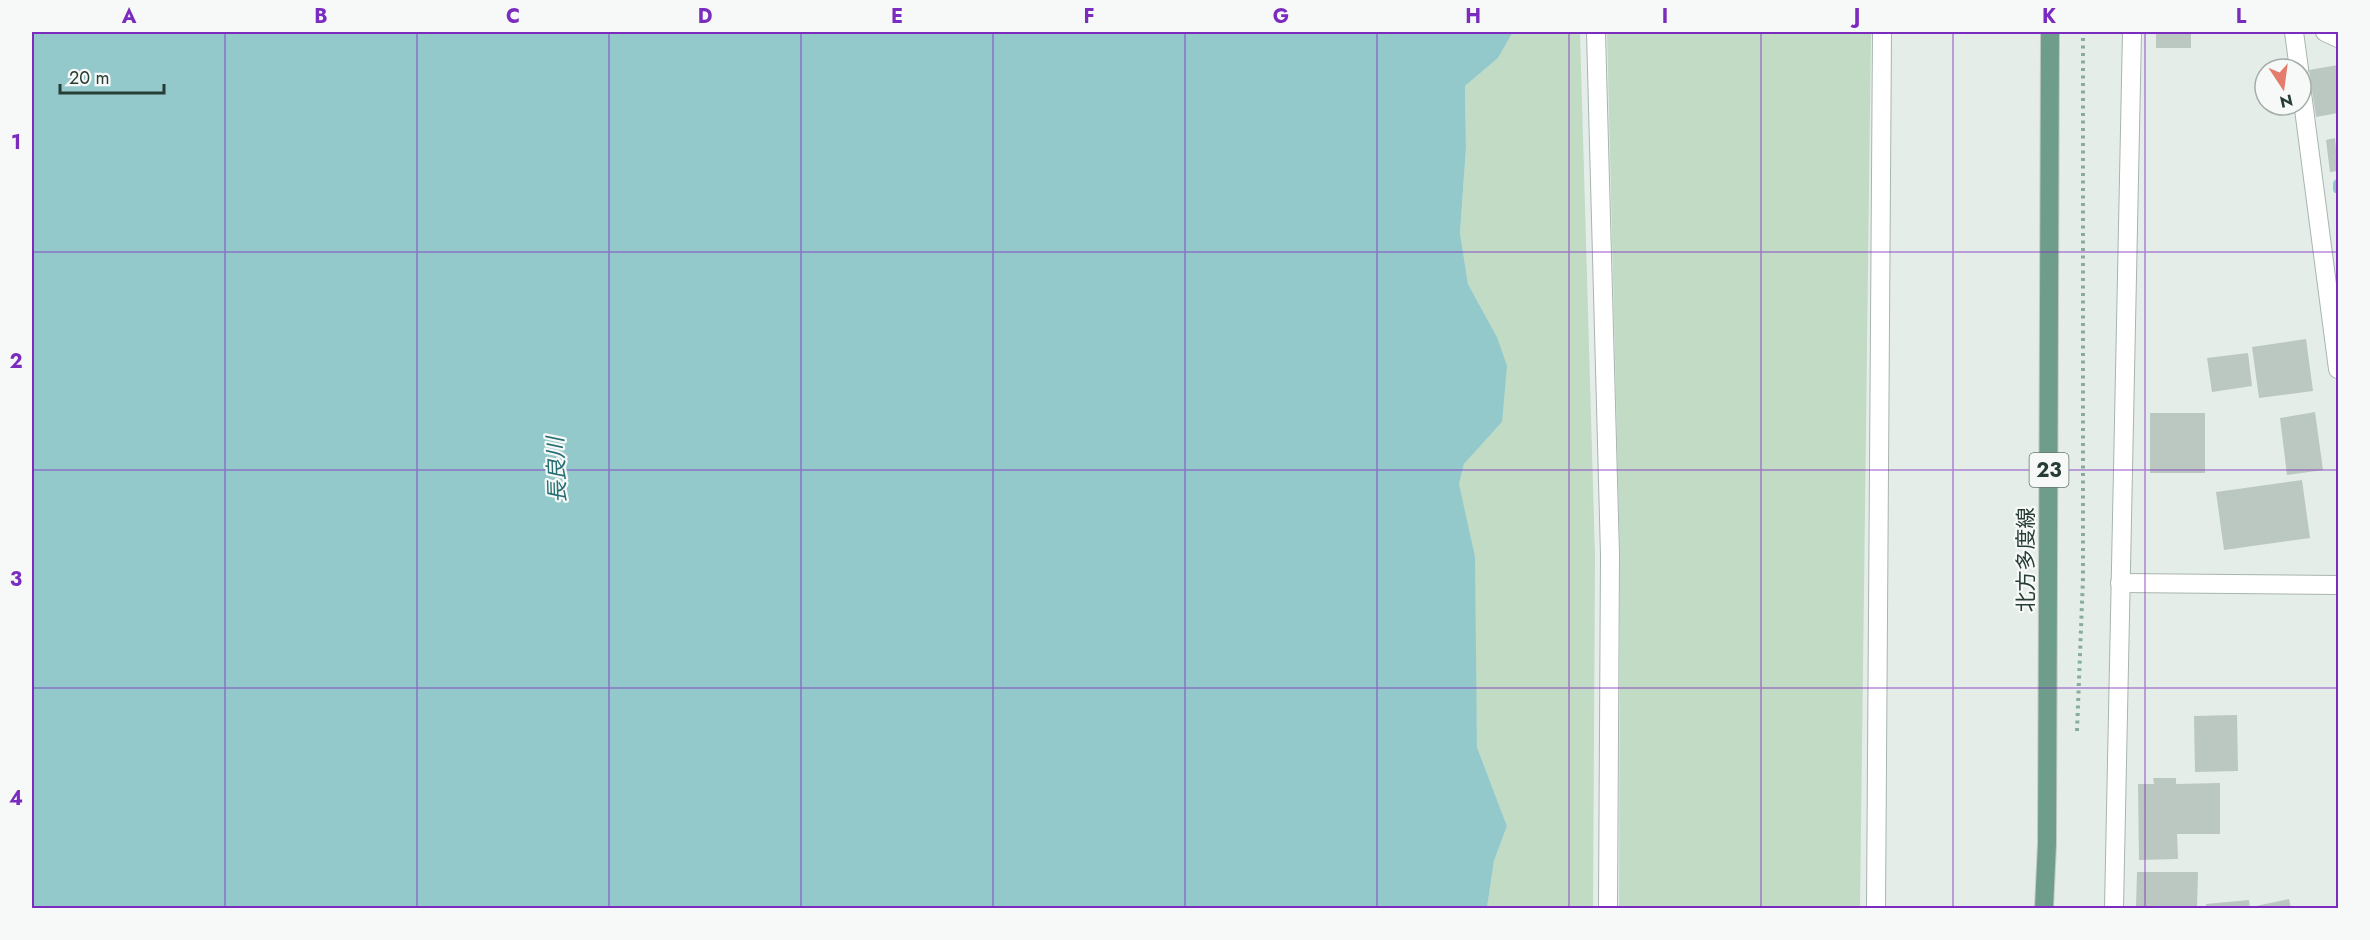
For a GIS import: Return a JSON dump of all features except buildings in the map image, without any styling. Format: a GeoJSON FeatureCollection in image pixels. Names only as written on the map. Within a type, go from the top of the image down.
{"type":"FeatureCollection","features":[{"type":"Feature","properties":{"kind":"main road","name":"北方多度線"},"geometry":{"type":"LineString","coordinates":[[2044,909],[2047,833],[2050,32]]}},
{"type":"Feature","properties":{"kind":"street"},"geometry":{"type":"LineString","coordinates":[[1596,32],[1610,555],[1608,909]]}},
{"type":"Feature","properties":{"kind":"street"},"geometry":{"type":"LineString","coordinates":[[1876,909],[1882,32]]}},
{"type":"Feature","properties":{"kind":"street"},"geometry":{"type":"LineString","coordinates":[[2114,909],[2132,32]]}},
{"type":"Feature","properties":{"kind":"street"},"geometry":{"type":"LineString","coordinates":[[2294,32],[2297,57]]}},
{"type":"Feature","properties":{"kind":"street"},"geometry":{"type":"LineString","coordinates":[[2325,32],[2338,38]]}},
{"type":"Feature","properties":{"kind":"street"},"geometry":{"type":"LineString","coordinates":[[2305,117],[2338,369]]}},
{"type":"Feature","properties":{"kind":"street"},"geometry":{"type":"LineString","coordinates":[[2120,583],[2338,585]]}},
{"type":"Feature","properties":{"kind":"path"},"geometry":{"type":"LineString","coordinates":[[2077,732],[2083,578],[2083,32]]}},
{"type":"Feature","properties":{"kind":"green space"},"geometry":{"type":"Polygon","coordinates":[[[1513,32],[1580,32],[1595,556],[1593,908],[1487,908],[1494,861],[1507,826],[1477,747],[1475,676],[1459,484],[1464,464],[1502,422],[1497,337],[1468,284],[1460,233],[1466,148],[1465,86],[1498,58],[1513,32]]]}},
{"type":"Feature","properties":{"kind":"green space"},"geometry":{"type":"Polygon","coordinates":[[[1607,32],[1871,32],[1860,908],[1619,908],[1620,559],[1607,32]]]}},
{"type":"Feature","properties":{"kind":"water","name":"長良川"},"geometry":{"type":"Polygon","coordinates":[[[32,32],[1513,32],[1498,58],[1465,86],[1466,148],[1460,233],[1468,284],[1497,337],[1507,366],[1502,422],[1464,464],[1459,484],[1475,557],[1477,747],[1507,826],[1494,861],[1487,908],[32,908],[32,32]]]}},
{"type":"Feature","properties":{"kind":"waterway"},"geometry":{"type":"LineString","coordinates":[[2338,184],[2338,189]]}}]}
